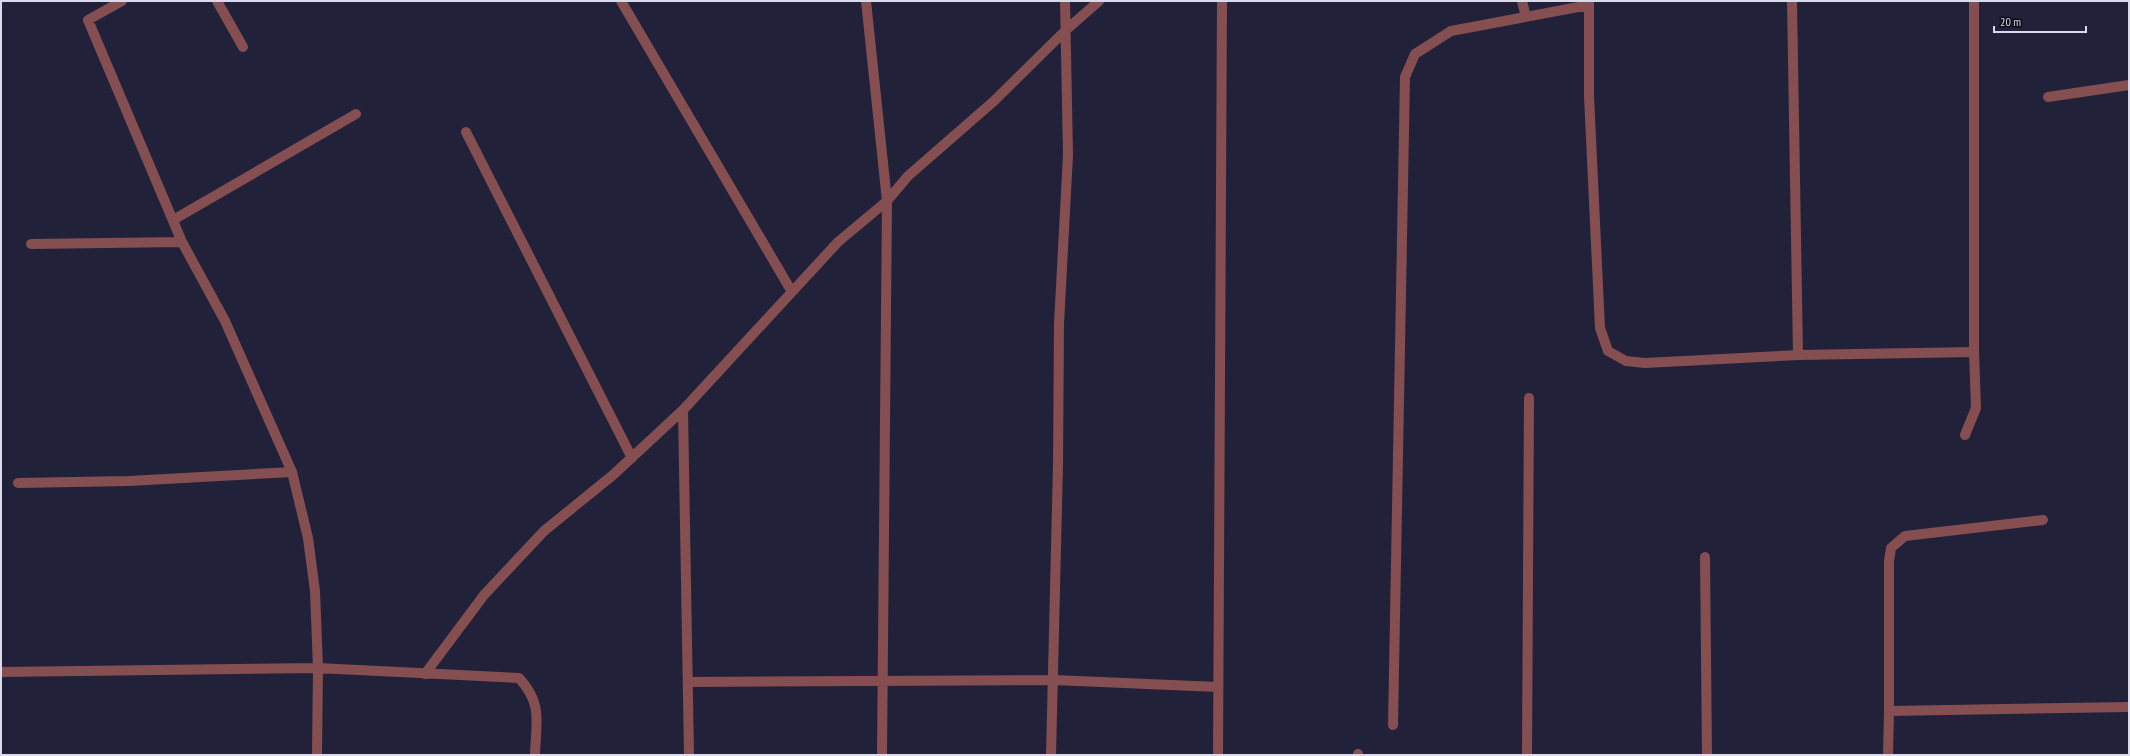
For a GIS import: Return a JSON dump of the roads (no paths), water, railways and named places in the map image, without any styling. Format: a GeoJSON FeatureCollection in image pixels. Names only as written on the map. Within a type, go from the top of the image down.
{"type":"FeatureCollection","features":[{"type":"Feature","properties":{"kind":"street"},"geometry":{"type":"LineString","coordinates":[[122,1],[88,20],[182,242],[225,321],[292,472],[308,538],[315,591],[318,668],[317,755]]}},
{"type":"Feature","properties":{"kind":"street"},"geometry":{"type":"LineString","coordinates":[[217,1],[243,47]]}},
{"type":"Feature","properties":{"kind":"street"},"geometry":{"type":"LineString","coordinates":[[621,1],[792,292]]}},
{"type":"Feature","properties":{"kind":"street"},"geometry":{"type":"LineString","coordinates":[[866,1],[887,201],[882,755]]}},
{"type":"Feature","properties":{"kind":"street"},"geometry":{"type":"LineString","coordinates":[[1051,755],[1058,465],[1059,324],[1068,155],[1065,1]]}},
{"type":"Feature","properties":{"kind":"street"},"geometry":{"type":"LineString","coordinates":[[425,674],[484,595],[544,532],[632,458],[683,410],[838,242],[887,201],[908,176],[994,101],[1066,30],[1099,1]]}},
{"type":"Feature","properties":{"kind":"street"},"geometry":{"type":"LineString","coordinates":[[1218,755],[1222,1]]}},
{"type":"Feature","properties":{"kind":"street"},"geometry":{"type":"LineString","coordinates":[[1522,1],[1526,17]]}},
{"type":"Feature","properties":{"kind":"street"},"geometry":{"type":"LineString","coordinates":[[1792,1],[1798,355]]}},
{"type":"Feature","properties":{"kind":"street"},"geometry":{"type":"LineString","coordinates":[[1965,435],[1976,408],[1974,352],[1974,1]]}},
{"type":"Feature","properties":{"kind":"street"},"geometry":{"type":"LineString","coordinates":[[1393,725],[1405,77],[1415,54],[1451,31],[1589,3],[1589,96],[1600,328],[1608,351],[1626,361],[1644,363],[1798,355],[1974,352]]}},
{"type":"Feature","properties":{"kind":"street"},"geometry":{"type":"LineString","coordinates":[[2048,97],[2129,85]]}},
{"type":"Feature","properties":{"kind":"street"},"geometry":{"type":"LineString","coordinates":[[173,220],[356,114]]}},
{"type":"Feature","properties":{"kind":"street"},"geometry":{"type":"LineString","coordinates":[[466,132],[632,458]]}},
{"type":"Feature","properties":{"kind":"street"},"geometry":{"type":"LineString","coordinates":[[31,244],[182,242]]}},
{"type":"Feature","properties":{"kind":"street"},"geometry":{"type":"LineString","coordinates":[[1527,755],[1529,398]]}},
{"type":"Feature","properties":{"kind":"street"},"geometry":{"type":"LineString","coordinates":[[683,410],[689,755]]}},
{"type":"Feature","properties":{"kind":"street"},"geometry":{"type":"LineString","coordinates":[[18,483],[129,481],[292,472]]}},
{"type":"Feature","properties":{"kind":"street"},"geometry":{"type":"LineString","coordinates":[[1888,755],[1889,561],[1891,548],[1905,536],[2043,520]]}},
{"type":"Feature","properties":{"kind":"street"},"geometry":{"type":"LineString","coordinates":[[1705,557],[1707,755]]}},
{"type":"Feature","properties":{"kind":"street"},"geometry":{"type":"LineString","coordinates":[[1,672],[318,668],[519,678],[530,690],[537,710],[535,755]]}},
{"type":"Feature","properties":{"kind":"street"},"geometry":{"type":"LineString","coordinates":[[688,682],[1054,680],[1218,688]]}},
{"type":"Feature","properties":{"kind":"street"},"geometry":{"type":"LineString","coordinates":[[1889,711],[2129,707]]}}]}
